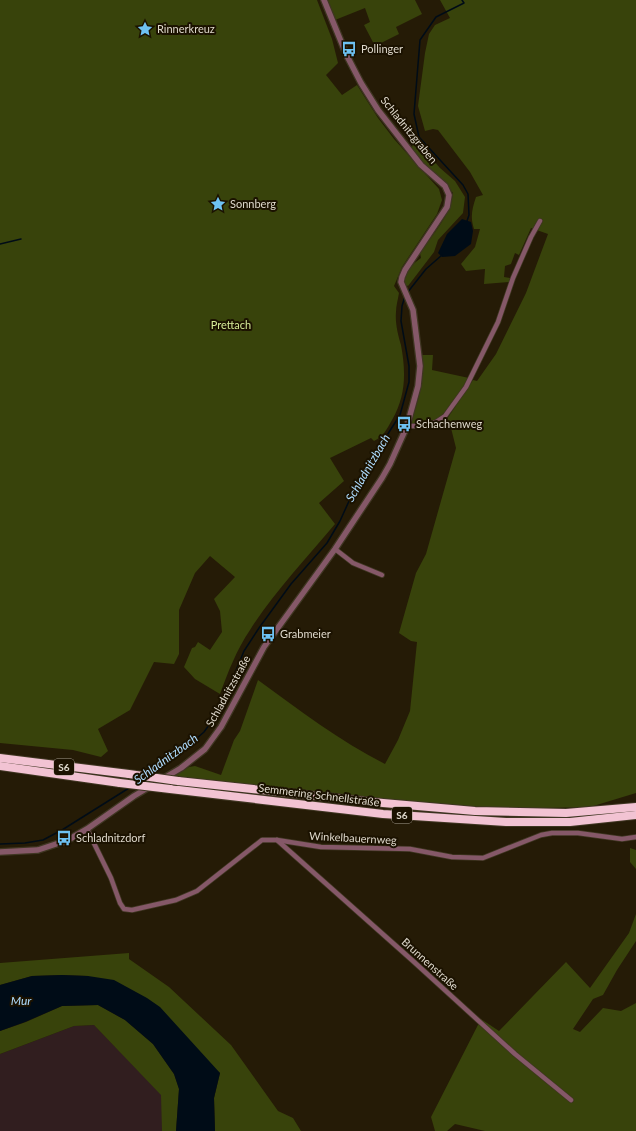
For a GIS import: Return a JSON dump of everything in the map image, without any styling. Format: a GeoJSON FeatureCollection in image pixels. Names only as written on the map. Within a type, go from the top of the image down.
{"type":"FeatureCollection","features":[{"type":"Feature","properties":{"kind":"highway","name":"Semmering Schnellstraße"},"geometry":{"type":"LineString","coordinates":[[0,758],[178,781],[383,803],[475,811],[566,813],[636,807]]}},
{"type":"Feature","properties":{"kind":"highway","name":"Semmering Schnellstraße"},"geometry":{"type":"LineString","coordinates":[[0,766],[120,783],[383,814],[506,822],[570,822],[636,815]]}},
{"type":"Feature","properties":{"kind":"street","name":"Schladnitzgraben"},"geometry":{"type":"LineString","coordinates":[[324,0],[350,62],[378,110],[422,165],[445,186],[450,195],[447,207],[405,270],[401,282],[413,310],[420,366],[418,386],[407,426]]}},
{"type":"Feature","properties":{"kind":"street"},"geometry":{"type":"LineString","coordinates":[[407,426],[424,426],[436,422],[445,416],[466,387],[498,322],[512,278],[531,237],[540,222]]}},
{"type":"Feature","properties":{"kind":"street","name":"Schladnitzstraße"},"geometry":{"type":"LineString","coordinates":[[0,852],[28,851],[68,840],[87,829],[134,796],[181,768],[205,749],[227,718],[264,647],[335,549],[382,478],[407,426]]}},
{"type":"Feature","properties":{"kind":"street"},"geometry":{"type":"LineString","coordinates":[[335,549],[354,563],[382,575]]}},
{"type":"Feature","properties":{"kind":"street","name":"Winkelbauernweg"},"geometry":{"type":"LineString","coordinates":[[87,829],[111,878],[120,903],[124,909],[132,910],[176,900],[197,891],[262,840],[277,840],[321,847],[410,849],[452,857],[483,858],[541,835],[552,833],[578,833],[622,839],[636,837]]}},
{"type":"Feature","properties":{"kind":"street","name":"Brunnenstraße"},"geometry":{"type":"LineString","coordinates":[[277,840],[413,960],[515,1054],[571,1100]]}},
{"type":"Feature","properties":{"kind":"shaded area"},"geometry":{"type":"Polygon","coordinates":[[[94,1025],[162,1095],[162,1131],[0,1131],[0,1054],[74,1026],[94,1025]]]}},
{"type":"Feature","properties":{"kind":"green space","name":"Prettach"},"geometry":{"type":"Polygon","coordinates":[[[0,0],[317,0],[332,39],[338,63],[326,75],[342,95],[357,85],[378,118],[394,139],[439,189],[442,200],[437,214],[402,267],[394,286],[399,293],[396,307],[396,320],[404,365],[404,384],[397,411],[386,430],[377,439],[374,441],[371,438],[330,458],[344,481],[319,503],[335,524],[259,616],[245,637],[237,653],[220,694],[195,679],[184,667],[192,648],[195,647],[198,642],[210,650],[222,632],[220,611],[214,599],[235,577],[210,556],[195,573],[179,610],[179,654],[174,664],[154,662],[130,710],[98,729],[108,751],[101,757],[73,750],[0,743],[0,0]]]}},
{"type":"Feature","properties":{"kind":"green space"},"geometry":{"type":"Polygon","coordinates":[[[328,0],[415,0],[422,14],[396,27],[399,34],[375,46],[364,25],[370,22],[365,8],[335,20],[328,0]]]}},
{"type":"Feature","properties":{"kind":"green space"},"geometry":{"type":"Polygon","coordinates":[[[440,0],[636,0],[636,793],[590,807],[501,809],[432,804],[174,776],[189,767],[195,766],[221,775],[234,740],[240,731],[258,680],[304,714],[368,755],[385,764],[398,740],[410,711],[417,642],[411,641],[399,633],[416,573],[426,554],[456,448],[450,424],[447,419],[473,380],[477,381],[496,354],[526,293],[548,234],[531,228],[519,255],[515,253],[511,264],[505,266],[504,277],[510,278],[509,282],[484,284],[485,269],[466,271],[461,264],[475,247],[480,229],[474,229],[472,221],[473,209],[476,197],[483,195],[470,172],[438,130],[433,129],[425,131],[418,106],[429,34],[435,25],[450,18],[440,0]]]}},
{"type":"Feature","properties":{"kind":"green space"},"geometry":{"type":"Polygon","coordinates":[[[414,138],[440,168],[455,181],[465,197],[463,213],[438,240],[434,252],[408,286],[404,284],[405,276],[412,266],[421,258],[420,253],[445,217],[452,201],[453,193],[416,154],[412,148],[414,138]]]}},
{"type":"Feature","properties":{"kind":"green space"},"geometry":{"type":"Polygon","coordinates":[[[422,355],[433,355],[432,370],[469,378],[438,419],[427,423],[412,424],[411,423],[422,381],[422,355]]]}},
{"type":"Feature","properties":{"kind":"green space"},"geometry":{"type":"Polygon","coordinates":[[[630,848],[636,850],[636,869],[630,862],[630,848]]]}},
{"type":"Feature","properties":{"kind":"green space"},"geometry":{"type":"Polygon","coordinates":[[[636,914],[636,941],[603,995],[593,999],[573,1029],[580,1032],[603,1008],[621,1011],[636,1003],[636,1131],[485,1131],[455,1124],[447,1131],[435,1131],[431,1117],[481,1019],[499,1031],[566,962],[590,988],[629,933],[636,914]]]}},
{"type":"Feature","properties":{"kind":"green space"},"geometry":{"type":"Polygon","coordinates":[[[129,953],[129,959],[169,987],[231,1045],[278,1111],[293,1118],[301,1131],[215,1131],[214,1098],[220,1073],[88,976],[32,976],[0,985],[0,963],[129,953]]]}},
{"type":"Feature","properties":{"kind":"green space"},"geometry":{"type":"Polygon","coordinates":[[[98,1005],[125,1020],[153,1044],[174,1074],[179,1089],[176,1131],[162,1131],[161,1095],[94,1025],[74,1026],[0,1054],[0,1031],[26,1022],[62,1006],[98,1005]]]}},
{"type":"Feature","properties":{"kind":"water"},"geometry":{"type":"Polygon","coordinates":[[[462,219],[471,222],[473,231],[471,244],[455,256],[442,257],[438,253],[447,234],[462,219]]]}},
{"type":"Feature","properties":{"kind":"water","name":"Mur"},"geometry":{"type":"Polygon","coordinates":[[[32,976],[88,976],[114,980],[160,1007],[220,1073],[214,1098],[215,1131],[176,1131],[179,1089],[174,1074],[153,1044],[125,1020],[98,1005],[62,1006],[0,1031],[0,985],[32,976]]]}},
{"type":"Feature","properties":{"kind":"waterway","name":"Schladnitzbach"},"geometry":{"type":"LineString","coordinates":[[462,0],[464,3],[436,17],[420,40],[414,114],[419,137],[463,185],[468,194],[469,215],[467,221]]}},
{"type":"Feature","properties":{"kind":"waterway"},"geometry":{"type":"LineString","coordinates":[[0,244],[21,239]]}},
{"type":"Feature","properties":{"kind":"waterway","name":"Schladnitzbach"},"geometry":{"type":"LineString","coordinates":[[407,293],[426,269],[442,255]]}},
{"type":"Feature","properties":{"kind":"waterway","name":"Schladnitzbach"},"geometry":{"type":"LineString","coordinates":[[149,774],[188,746],[204,732],[219,711],[244,651],[291,584],[327,543],[340,521],[359,479],[400,415],[409,382],[409,366],[401,321],[402,306],[405,296]]}},
{"type":"Feature","properties":{"kind":"waterway","name":"Schladnitzbach"},"geometry":{"type":"LineString","coordinates":[[0,844],[25,843],[43,840],[62,830],[129,788]]}},
{"type":"Feature","properties":{"kind":"place","name":"Rinnerkreuz"},"geometry":{"type":"Point","coordinates":[145,29]}},
{"type":"Feature","properties":{"kind":"place","name":"Pollinger"},"geometry":{"type":"Point","coordinates":[349,49]}},
{"type":"Feature","properties":{"kind":"place","name":"Sonnberg"},"geometry":{"type":"Point","coordinates":[218,204]}},
{"type":"Feature","properties":{"kind":"place","name":"Schachenweg"},"geometry":{"type":"Point","coordinates":[404,424]}},
{"type":"Feature","properties":{"kind":"place","name":"Grabmeier"},"geometry":{"type":"Point","coordinates":[268,634]}},
{"type":"Feature","properties":{"kind":"place","name":"Schladnitzdorf"},"geometry":{"type":"Point","coordinates":[64,838]}}]}
